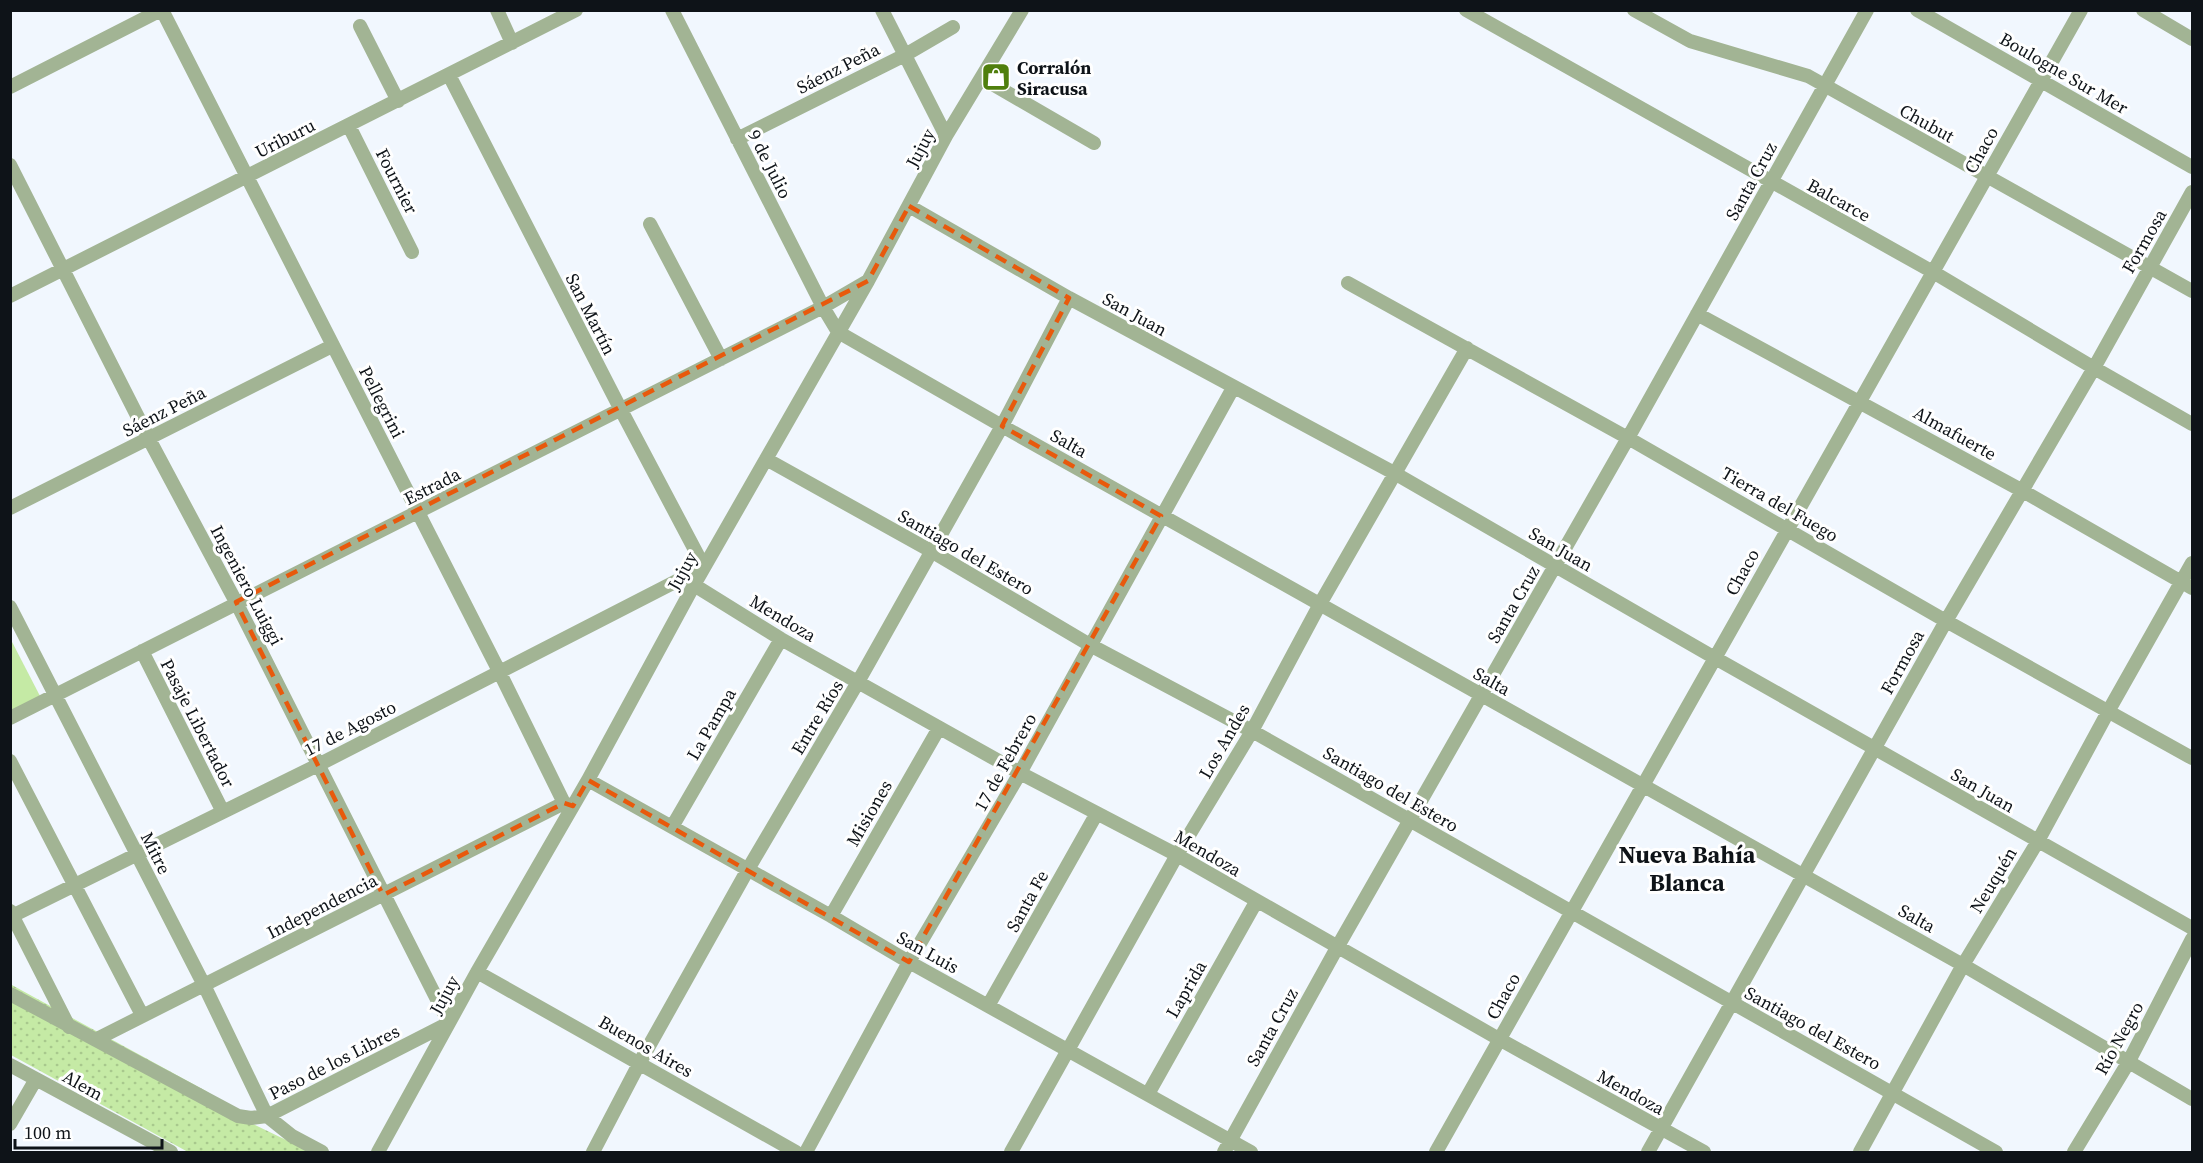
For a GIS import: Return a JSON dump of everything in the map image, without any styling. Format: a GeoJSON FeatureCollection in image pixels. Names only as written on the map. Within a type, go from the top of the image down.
{"type":"FeatureCollection","features":[{"type":"Feature","properties":{"kind":"street"},"geometry":{"type":"LineString","coordinates":[[10,87],[161,10]]}},
{"type":"Feature","properties":{"kind":"street","name":"Pellegrini"},"geometry":{"type":"LineString","coordinates":[[161,10],[568,804]]}},
{"type":"Feature","properties":{"kind":"street"},"geometry":{"type":"LineString","coordinates":[[496,10],[512,43]]}},
{"type":"Feature","properties":{"kind":"street","name":"Uriburu"},"geometry":{"type":"LineString","coordinates":[[10,296],[64,271],[576,10]]}},
{"type":"Feature","properties":{"kind":"street","name":"9 de Julio"},"geometry":{"type":"LineString","coordinates":[[672,10],[823,307],[838,332]]}},
{"type":"Feature","properties":{"kind":"street"},"geometry":{"type":"LineString","coordinates":[[882,10],[946,136]]}},
{"type":"Feature","properties":{"kind":"street","name":"Jujuy"},"geometry":{"type":"LineString","coordinates":[[378,1152],[568,804],[588,780],[704,567],[868,281],[946,136],[1023,10]]}},
{"type":"Feature","properties":{"kind":"street","name":"Balcarce"},"geometry":{"type":"LineString","coordinates":[[1466,10],[1933,272],[2193,424]]}},
{"type":"Feature","properties":{"kind":"street","name":"Chubut"},"geometry":{"type":"LineString","coordinates":[[1634,10],[1690,41],[1808,76],[1824,87],[2193,291]]}},
{"type":"Feature","properties":{"kind":"street","name":"Santa Cruz"},"geometry":{"type":"LineString","coordinates":[[1227,1146],[1338,946],[1628,438],[1867,10]]}},
{"type":"Feature","properties":{"kind":"street","name":"Boulogne Sur Mer"},"geometry":{"type":"LineString","coordinates":[[1917,10],[2193,167]]}},
{"type":"Feature","properties":{"kind":"street","name":"Chaco"},"geometry":{"type":"LineString","coordinates":[[1436,1152],[1570,911],[2081,10]]}},
{"type":"Feature","properties":{"kind":"street"},"geometry":{"type":"LineString","coordinates":[[2143,10],[2193,39]]}},
{"type":"Feature","properties":{"kind":"street"},"geometry":{"type":"LineString","coordinates":[[360,26],[398,101]]}},
{"type":"Feature","properties":{"kind":"street","name":"Sáenz Peña"},"geometry":{"type":"LineString","coordinates":[[737,139],[905,55],[953,27]]}},
{"type":"Feature","properties":{"kind":"street","name":"San Martín"},"geometry":{"type":"LineString","coordinates":[[449,75],[704,567]]}},
{"type":"Feature","properties":{"kind":"street"},"geometry":{"type":"LineString","coordinates":[[982,78],[1094,143]]}},
{"type":"Feature","properties":{"kind":"street","name":"Fournier"},"geometry":{"type":"LineString","coordinates":[[349,126],[412,252]]}},
{"type":"Feature","properties":{"kind":"street","name":"Ingeniero Luiggi"},"geometry":{"type":"LineString","coordinates":[[10,165],[148,439],[236,602],[449,1023]]}},
{"type":"Feature","properties":{"kind":"street","name":"Formosa"},"geometry":{"type":"LineString","coordinates":[[1648,1152],[1946,621],[2094,368],[2149,266],[2193,192]]}},
{"type":"Feature","properties":{"kind":"street","name":"San Juan"},"geometry":{"type":"LineString","coordinates":[[909,206],[1069,298],[1396,474],[1715,658],[2193,928]]}},
{"type":"Feature","properties":{"kind":"street"},"geometry":{"type":"LineString","coordinates":[[650,224],[721,359]]}},
{"type":"Feature","properties":{"kind":"street","name":"Estrada"},"geometry":{"type":"LineString","coordinates":[[10,718],[236,602],[418,514],[823,307],[868,281]]}},
{"type":"Feature","properties":{"kind":"street","name":"Tierra del Fuego"},"geometry":{"type":"LineString","coordinates":[[1348,283],[1628,438],[1946,621],[2193,758]]}},
{"type":"Feature","properties":{"kind":"street","name":"Entre Ríos"},"geometry":{"type":"LineString","coordinates":[[593,1152],[639,1062],[747,870],[858,682],[1002,426],[1069,298]]}},
{"type":"Feature","properties":{"kind":"street","name":"Almafuerte"},"geometry":{"type":"LineString","coordinates":[[1697,314],[2021,490],[2187,585]]}},
{"type":"Feature","properties":{"kind":"street","name":"Salta"},"geometry":{"type":"LineString","coordinates":[[838,332],[1161,516],[1963,965],[2193,1099]]}},
{"type":"Feature","properties":{"kind":"street","name":"Sáenz Peña"},"geometry":{"type":"LineString","coordinates":[[10,508],[332,346]]}},
{"type":"Feature","properties":{"kind":"street","name":"Los Andes"},"geometry":{"type":"LineString","coordinates":[[1011,1152],[1177,855],[1252,731],[1320,604],[1467,348]]}},
{"type":"Feature","properties":{"kind":"street","name":"17 de Febrero"},"geometry":{"type":"LineString","coordinates":[[806,1152],[909,962],[1020,773],[1233,387]]}},
{"type":"Feature","properties":{"kind":"street","name":"Santiago del Estero"},"geometry":{"type":"LineString","coordinates":[[766,459],[931,551],[1090,645],[1252,731],[1995,1152]]}},
{"type":"Feature","properties":{"kind":"street","name":"Neuquén"},"geometry":{"type":"LineString","coordinates":[[1860,1152],[1963,965],[2038,841],[2109,710],[2187,585],[2193,563]]}},
{"type":"Feature","properties":{"kind":"street","name":"17 de Agosto"},"geometry":{"type":"LineString","coordinates":[[11,915],[318,765],[704,567]]}},
{"type":"Feature","properties":{"kind":"street","name":"Mendoza"},"geometry":{"type":"LineString","coordinates":[[694,585],[782,639],[939,728],[1177,855],[1499,1039],[1704,1152]]}},
{"type":"Feature","properties":{"kind":"street","name":"Mitre"},"geometry":{"type":"LineString","coordinates":[[10,607],[204,985],[267,1116]]}},
{"type":"Feature","properties":{"kind":"street","name":"La Pampa"},"geometry":{"type":"LineString","coordinates":[[672,827],[782,639]]}},
{"type":"Feature","properties":{"kind":"street","name":"Pasaje Libertador"},"geometry":{"type":"LineString","coordinates":[[142,651],[223,812]]}},
{"type":"Feature","properties":{"kind":"street","name":"Misiones"},"geometry":{"type":"LineString","coordinates":[[831,916],[939,728]]}},
{"type":"Feature","properties":{"kind":"street"},"geometry":{"type":"LineString","coordinates":[[10,761],[142,1015]]}},
{"type":"Feature","properties":{"kind":"street","name":"San Luis"},"geometry":{"type":"LineString","coordinates":[[588,780],[1148,1094],[1227,1146],[1251,1152]]}},
{"type":"Feature","properties":{"kind":"street","name":"Independencia"},"geometry":{"type":"LineString","coordinates":[[96,1039],[568,804]]}},
{"type":"Feature","properties":{"kind":"street","name":"Santa Fe"},"geometry":{"type":"LineString","coordinates":[[988,1006],[1097,813]]}},
{"type":"Feature","properties":{"kind":"street","name":"Laprida"},"geometry":{"type":"LineString","coordinates":[[1148,1094],[1256,902]]}},
{"type":"Feature","properties":{"kind":"street"},"geometry":{"type":"LineString","coordinates":[[11,915],[69,1027]]}},
{"type":"Feature","properties":{"kind":"street","name":"Río Negro"},"geometry":{"type":"LineString","coordinates":[[2074,1152],[2128,1063],[2193,939]]}},
{"type":"Feature","properties":{"kind":"street","name":"Buenos Aires"},"geometry":{"type":"LineString","coordinates":[[477,972],[796,1152]]}},
{"type":"Feature","properties":{"kind":"street"},"geometry":{"type":"LineString","coordinates":[[10,994],[238,1116],[251,1118],[267,1116],[292,1136],[322,1152]]}},
{"type":"Feature","properties":{"kind":"street","name":"Paso de los Libres"},"geometry":{"type":"LineString","coordinates":[[267,1116],[449,1023]]}},
{"type":"Feature","properties":{"kind":"street","name":"Alem"},"geometry":{"type":"LineString","coordinates":[[10,1065],[171,1152]]}},
{"type":"Feature","properties":{"kind":"street"},"geometry":{"type":"LineString","coordinates":[[10,1124],[36,1079]]}},
{"type":"Feature","properties":{"kind":"highlighted area"},"geometry":{"type":"Polygon","coordinates":[[[909,206],[1069,298],[1002,426],[1161,516],[909,962],[588,780],[573,806],[564,803],[383,895],[236,602],[868,281],[909,206]]]}},
{"type":"Feature","properties":{"kind":"green space"},"geometry":{"type":"Polygon","coordinates":[[[10,638],[40,696],[10,712],[10,638]]]}},
{"type":"Feature","properties":{"kind":"green space"},"geometry":{"type":"Polygon","coordinates":[[[10,984],[206,1091],[251,1123],[311,1152],[188,1152],[11,1055],[10,984]]]}},
{"type":"Feature","properties":{"kind":"place","name":"Corralón Siracusa"},"geometry":{"type":"Point","coordinates":[996,77]}},
{"type":"Feature","properties":{"kind":"district","name":"Nueva Bahía Blanca"},"geometry":{"type":"Point","coordinates":[1687,868]}}]}
